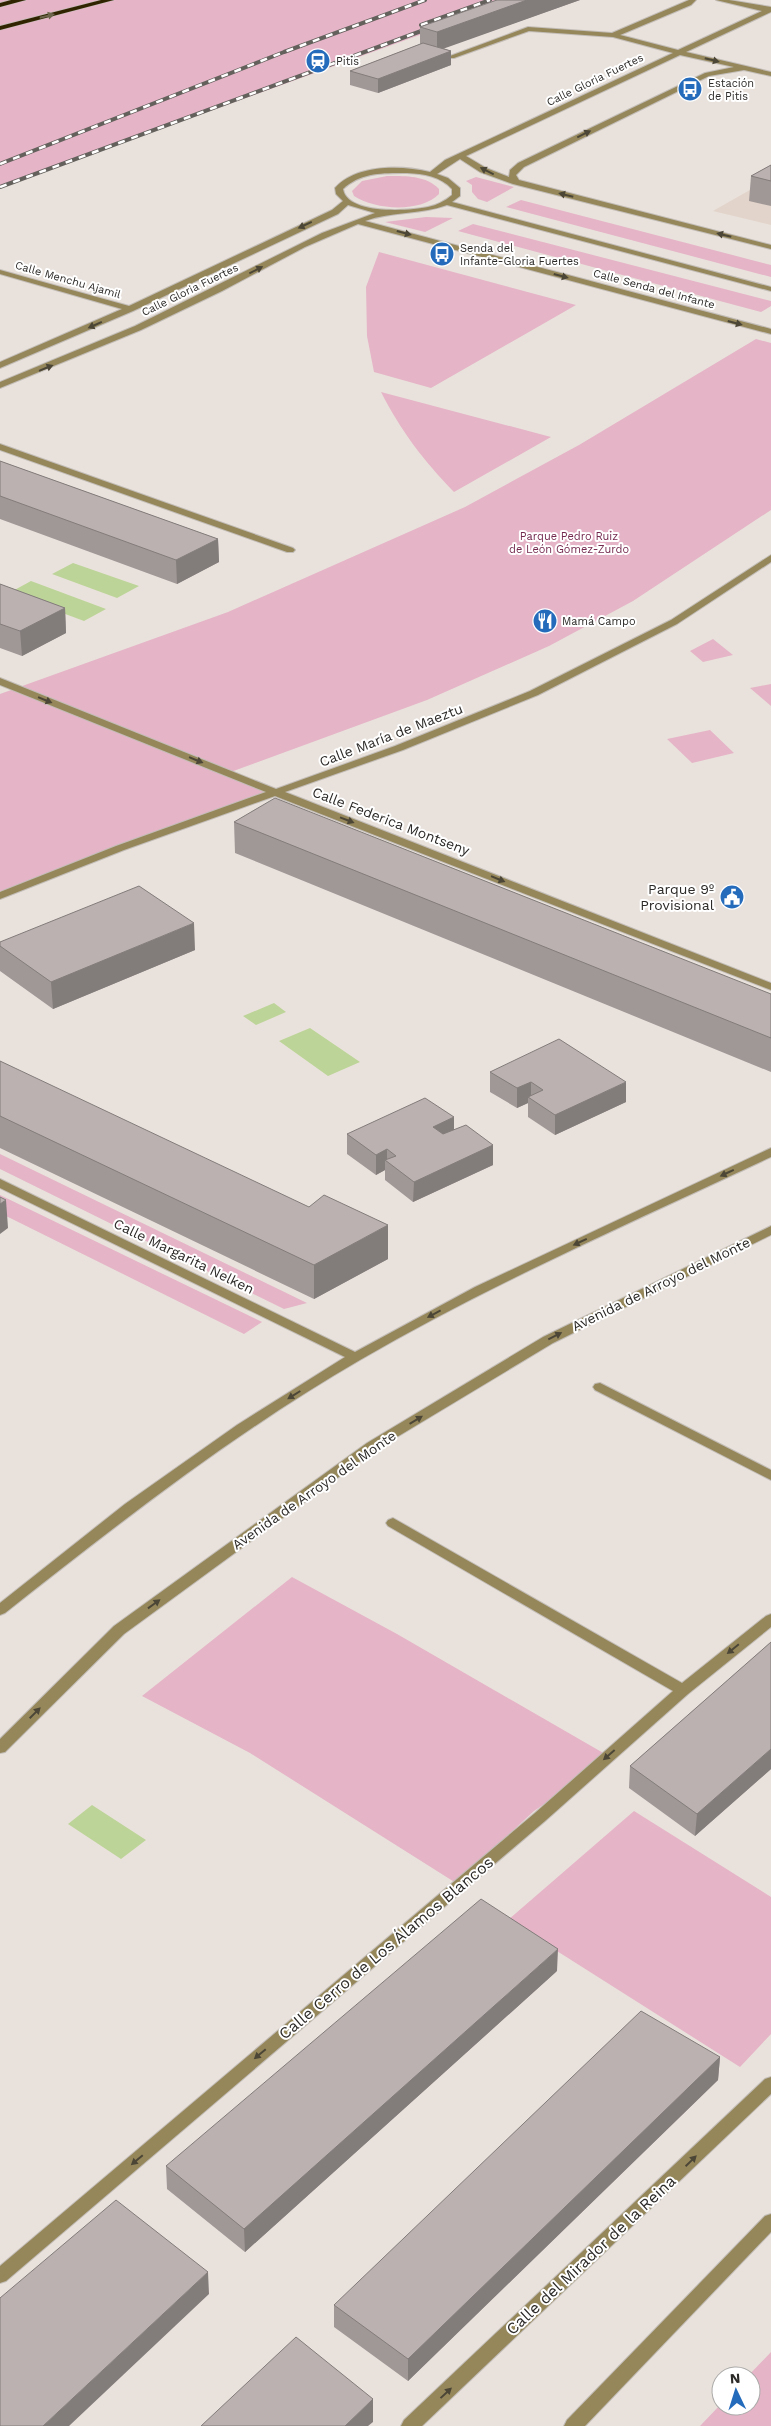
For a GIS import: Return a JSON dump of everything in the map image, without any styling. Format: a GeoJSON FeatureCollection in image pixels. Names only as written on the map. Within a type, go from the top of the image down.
{"type":"FeatureCollection","features":[{"type":"Feature","properties":{"kind":"highway"},"geometry":{"type":"LineString","coordinates":[[0,5],[22,0]]}},
{"type":"Feature","properties":{"kind":"highway"},"geometry":{"type":"LineString","coordinates":[[0,28],[110,0]]}},
{"type":"Feature","properties":{"kind":"street"},"geometry":{"type":"LineString","coordinates":[[614,35],[688,4],[693,0]]}},
{"type":"Feature","properties":{"kind":"street"},"geometry":{"type":"LineString","coordinates":[[719,0],[770,10]]}},
{"type":"Feature","properties":{"kind":"street","name":"Calle Gloria Fuertes"},"geometry":{"type":"LineString","coordinates":[[432,174],[448,162],[770,10]]}},
{"type":"Feature","properties":{"kind":"street"},"geometry":{"type":"LineString","coordinates":[[452,57],[528,29],[614,35],[771,74]]}},
{"type":"Feature","properties":{"kind":"street"},"geometry":{"type":"LineString","coordinates":[[514,178],[514,170],[521,165],[707,74],[743,68]]}},
{"type":"Feature","properties":{"kind":"street"},"geometry":{"type":"LineString","coordinates":[[461,156],[483,170],[771,247]]}},
{"type":"Feature","properties":{"kind":"street"},"geometry":{"type":"LineString","coordinates":[[393,171],[432,174],[448,180],[456,188],[456,196],[448,203],[425,210],[389,212],[357,207],[347,202],[340,194],[339,188],[348,180],[357,176],[393,171]]}},
{"type":"Feature","properties":{"kind":"street","name":"Calle Gloria Fuertes"},"geometry":{"type":"LineString","coordinates":[[0,365],[130,309],[335,212],[347,202]]}},
{"type":"Feature","properties":{"kind":"street"},"geometry":{"type":"LineString","coordinates":[[448,203],[771,289]]}},
{"type":"Feature","properties":{"kind":"street","name":"Calle Gloria Fuertes"},"geometry":{"type":"LineString","coordinates":[[0,385],[46,368],[161,318],[357,221],[389,212]]}},
{"type":"Feature","properties":{"kind":"street","name":"Calle Senda del Infante"},"geometry":{"type":"LineString","coordinates":[[357,221],[771,332]]}},
{"type":"Feature","properties":{"kind":"street","name":"Calle Menchu Ajamil"},"geometry":{"type":"LineString","coordinates":[[0,272],[130,309]]}},
{"type":"Feature","properties":{"kind":"street"},"geometry":{"type":"LineString","coordinates":[[0,447],[290,550]]}},
{"type":"Feature","properties":{"kind":"street","name":"Calle María de Maeztu"},"geometry":{"type":"LineString","coordinates":[[0,896],[120,848],[399,748],[534,693],[669,625],[771,558]]}},
{"type":"Feature","properties":{"kind":"street","name":"Calle Federica Montseny"},"geometry":{"type":"LineString","coordinates":[[0,681],[277,793],[771,987]]}},
{"type":"Feature","properties":{"kind":"street"},"geometry":{"type":"LineString","coordinates":[[0,1610],[130,1507],[242,1428],[355,1356],[480,1290],[771,1152]]}},
{"type":"Feature","properties":{"kind":"street","name":"Calle Margarita Nelken"},"geometry":{"type":"LineString","coordinates":[[0,1184],[355,1356]]}},
{"type":"Feature","properties":{"kind":"street","name":"Avenida de Arroyo del Monte"},"geometry":{"type":"LineString","coordinates":[[0,1748],[119,1630],[372,1446],[548,1340],[771,1230]]}},
{"type":"Feature","properties":{"kind":"street"},"geometry":{"type":"LineString","coordinates":[[600,1387],[771,1476]]}},
{"type":"Feature","properties":{"kind":"street"},"geometry":{"type":"LineString","coordinates":[[393,1523],[683,1690]]}},
{"type":"Feature","properties":{"kind":"street","name":"Calle Cerro de Los Álamos Blancos"},"geometry":{"type":"LineString","coordinates":[[0,2276],[540,1817],[683,1690],[771,1619]]}},
{"type":"Feature","properties":{"kind":"street","name":"Calle del Mirador de la Reina"},"geometry":{"type":"LineString","coordinates":[[410,2426],[771,2084]]}},
{"type":"Feature","properties":{"kind":"street"},"geometry":{"type":"LineString","coordinates":[[572,2426],[771,2221]]}},
{"type":"Feature","properties":{"kind":"shaded area"},"geometry":{"type":"Polygon","coordinates":[[[771,178],[771,225],[713,211],[771,178]]]}},
{"type":"Feature","properties":{"kind":"shaded area"},"geometry":{"type":"Polygon","coordinates":[[[73,563],[139,586],[117,598],[52,574],[73,563]]]}},
{"type":"Feature","properties":{"kind":"shaded area"},"geometry":{"type":"Polygon","coordinates":[[[31,581],[106,609],[84,621],[9,593],[31,581]]]}},
{"type":"Feature","properties":{"kind":"shaded area"},"geometry":{"type":"Polygon","coordinates":[[[274,1003],[286,1012],[256,1025],[243,1016],[274,1003]]]}},
{"type":"Feature","properties":{"kind":"shaded area"},"geometry":{"type":"Polygon","coordinates":[[[310,1028],[360,1062],[328,1076],[279,1041],[310,1028]]]}},
{"type":"Feature","properties":{"kind":"shaded area"},"geometry":{"type":"Polygon","coordinates":[[[92,1805],[146,1840],[121,1859],[68,1824],[92,1805]]]}},
{"type":"Feature","properties":{"kind":"green space"},"geometry":{"type":"Polygon","coordinates":[[[0,0],[516,0],[0,187],[0,0]]]}},
{"type":"Feature","properties":{"kind":"green space"},"geometry":{"type":"Polygon","coordinates":[[[387,176],[407,176],[428,181],[439,189],[439,194],[431,200],[410,207],[385,207],[363,201],[354,196],[352,191],[362,181],[387,176]]]}},
{"type":"Feature","properties":{"kind":"green space"},"geometry":{"type":"Polygon","coordinates":[[[476,177],[514,187],[487,202],[478,199],[472,192],[472,185],[466,181],[476,177]]]}},
{"type":"Feature","properties":{"kind":"green space"},"geometry":{"type":"Polygon","coordinates":[[[521,200],[771,265],[771,277],[506,207],[521,200]]]}},
{"type":"Feature","properties":{"kind":"green space"},"geometry":{"type":"Polygon","coordinates":[[[426,217],[453,218],[425,232],[385,222],[426,217]]]}},
{"type":"Feature","properties":{"kind":"green space"},"geometry":{"type":"Polygon","coordinates":[[[473,224],[771,301],[771,306],[761,312],[458,231],[473,224]]]}},
{"type":"Feature","properties":{"kind":"green space"},"geometry":{"type":"Polygon","coordinates":[[[379,252],[576,305],[431,388],[374,372],[367,336],[366,287],[379,252]]]}},
{"type":"Feature","properties":{"kind":"green space","name":"Parque Pedro Ruiz de León Gómez-Zurdo"},"geometry":{"type":"Polygon","coordinates":[[[756,339],[771,343],[771,510],[633,601],[549,646],[427,700],[228,773],[277,793],[0,896],[0,694],[228,612],[465,507],[579,445],[756,339]]]}},
{"type":"Feature","properties":{"kind":"green space"},"geometry":{"type":"Polygon","coordinates":[[[381,392],[551,437],[454,492],[413,445],[396,420],[381,392]]]}},
{"type":"Feature","properties":{"kind":"green space"},"geometry":{"type":"Polygon","coordinates":[[[713,639],[733,655],[703,662],[690,651],[713,639]]]}},
{"type":"Feature","properties":{"kind":"green space"},"geometry":{"type":"Polygon","coordinates":[[[771,684],[771,706],[750,688],[771,684]]]}},
{"type":"Feature","properties":{"kind":"green space"},"geometry":{"type":"Polygon","coordinates":[[[710,730],[734,753],[692,763],[667,739],[710,730]]]}},
{"type":"Feature","properties":{"kind":"green space"},"geometry":{"type":"Polygon","coordinates":[[[0,1154],[307,1303],[284,1309],[0,1169],[0,1154]]]}},
{"type":"Feature","properties":{"kind":"green space"},"geometry":{"type":"Polygon","coordinates":[[[0,1195],[262,1322],[244,1334],[0,1213],[0,1195]]]}},
{"type":"Feature","properties":{"kind":"green space"},"geometry":{"type":"Polygon","coordinates":[[[292,1577],[397,1634],[612,1758],[534,1811],[456,1883],[250,1753],[142,1696],[292,1577]]]}},
{"type":"Feature","properties":{"kind":"green space"},"geometry":{"type":"Polygon","coordinates":[[[634,1811],[771,1897],[771,2034],[740,2067],[508,1920],[634,1811]]]}},
{"type":"Feature","properties":{"kind":"green space"},"geometry":{"type":"Polygon","coordinates":[[[771,2352],[771,2426],[700,2426],[711,2414],[711,2416],[761,2416],[761,2366],[758,2366],[771,2352]]]}},
{"type":"Feature","properties":{"kind":"building"},"geometry":{"type":"Polygon","coordinates":[[[497,0],[527,0],[437,32],[420,27],[497,0]]]}},
{"type":"Feature","properties":{"kind":"building"},"geometry":{"type":"Polygon","coordinates":[[[423,43],[451,51],[378,79],[350,71],[423,43]]]}},
{"type":"Feature","properties":{"kind":"building"},"geometry":{"type":"Polygon","coordinates":[[[771,165],[771,181],[751,176],[771,165]]]}},
{"type":"Feature","properties":{"kind":"building"},"geometry":{"type":"Polygon","coordinates":[[[0,461],[218,539],[176,560],[0,496],[0,461]]]}},
{"type":"Feature","properties":{"kind":"building"},"geometry":{"type":"Polygon","coordinates":[[[0,584],[65,608],[20,631],[0,624],[0,584]]]}},
{"type":"Feature","properties":{"kind":"building"},"geometry":{"type":"Polygon","coordinates":[[[275,798],[771,994],[771,1038],[234,822],[275,798]]]}},
{"type":"Feature","properties":{"kind":"building"},"geometry":{"type":"Polygon","coordinates":[[[139,886],[194,923],[51,982],[0,946],[0,942],[139,886]]]}},
{"type":"Feature","properties":{"kind":"building"},"geometry":{"type":"Polygon","coordinates":[[[559,1039],[626,1082],[555,1115],[528,1097],[543,1090],[531,1082],[517,1088],[490,1072],[559,1039]]]}},
{"type":"Feature","properties":{"kind":"building"},"geometry":{"type":"Polygon","coordinates":[[[0,1061],[309,1207],[324,1195],[388,1225],[314,1265],[0,1116],[0,1061]]]}},
{"type":"Feature","properties":{"kind":"building"},"geometry":{"type":"Polygon","coordinates":[[[425,1098],[454,1117],[433,1127],[443,1134],[466,1125],[493,1145],[414,1182],[385,1160],[396,1156],[387,1149],[376,1155],[347,1134],[425,1098]]]}},
{"type":"Feature","properties":{"kind":"building"},"geometry":{"type":"Polygon","coordinates":[[[0,1197],[6,1200],[0,1204],[0,1197]]]}},
{"type":"Feature","properties":{"kind":"building"},"geometry":{"type":"Polygon","coordinates":[[[771,1642],[771,1749],[697,1814],[630,1766],[771,1642]]]}},
{"type":"Feature","properties":{"kind":"building"},"geometry":{"type":"Polygon","coordinates":[[[481,1899],[558,1949],[244,2229],[166,2166],[481,1899]]]}},
{"type":"Feature","properties":{"kind":"building"},"geometry":{"type":"Polygon","coordinates":[[[641,2011],[720,2057],[408,2359],[334,2305],[641,2011]]]}},
{"type":"Feature","properties":{"kind":"building"},"geometry":{"type":"Polygon","coordinates":[[[116,2200],[208,2272],[43,2426],[0,2426],[0,2298],[116,2200]]]}},
{"type":"Feature","properties":{"kind":"building"},"geometry":{"type":"Polygon","coordinates":[[[296,2337],[373,2399],[345,2426],[201,2426],[296,2337]]]}},
{"type":"Feature","properties":{"kind":"railway"},"geometry":{"type":"LineString","coordinates":[[0,164],[284,52],[425,0]]}},
{"type":"Feature","properties":{"kind":"railway"},"geometry":{"type":"LineString","coordinates":[[421,25],[490,0]]}},
{"type":"Feature","properties":{"kind":"railway"},"geometry":{"type":"LineString","coordinates":[[0,187],[432,27]]}},
{"type":"Feature","properties":{"kind":"place","name":"Pitis"},"geometry":{"type":"Point","coordinates":[318,61]}},
{"type":"Feature","properties":{"kind":"place","name":"Estación de Pitis"},"geometry":{"type":"Point","coordinates":[690,89]}},
{"type":"Feature","properties":{"kind":"place","name":"Senda del Infante-Gloria Fuertes"},"geometry":{"type":"Point","coordinates":[442,254]}},
{"type":"Feature","properties":{"kind":"place","name":"Mamá Campo"},"geometry":{"type":"Point","coordinates":[545,621]}},
{"type":"Feature","properties":{"kind":"place","name":"Parque 9º Provisional"},"geometry":{"type":"Point","coordinates":[732,897]}}]}
